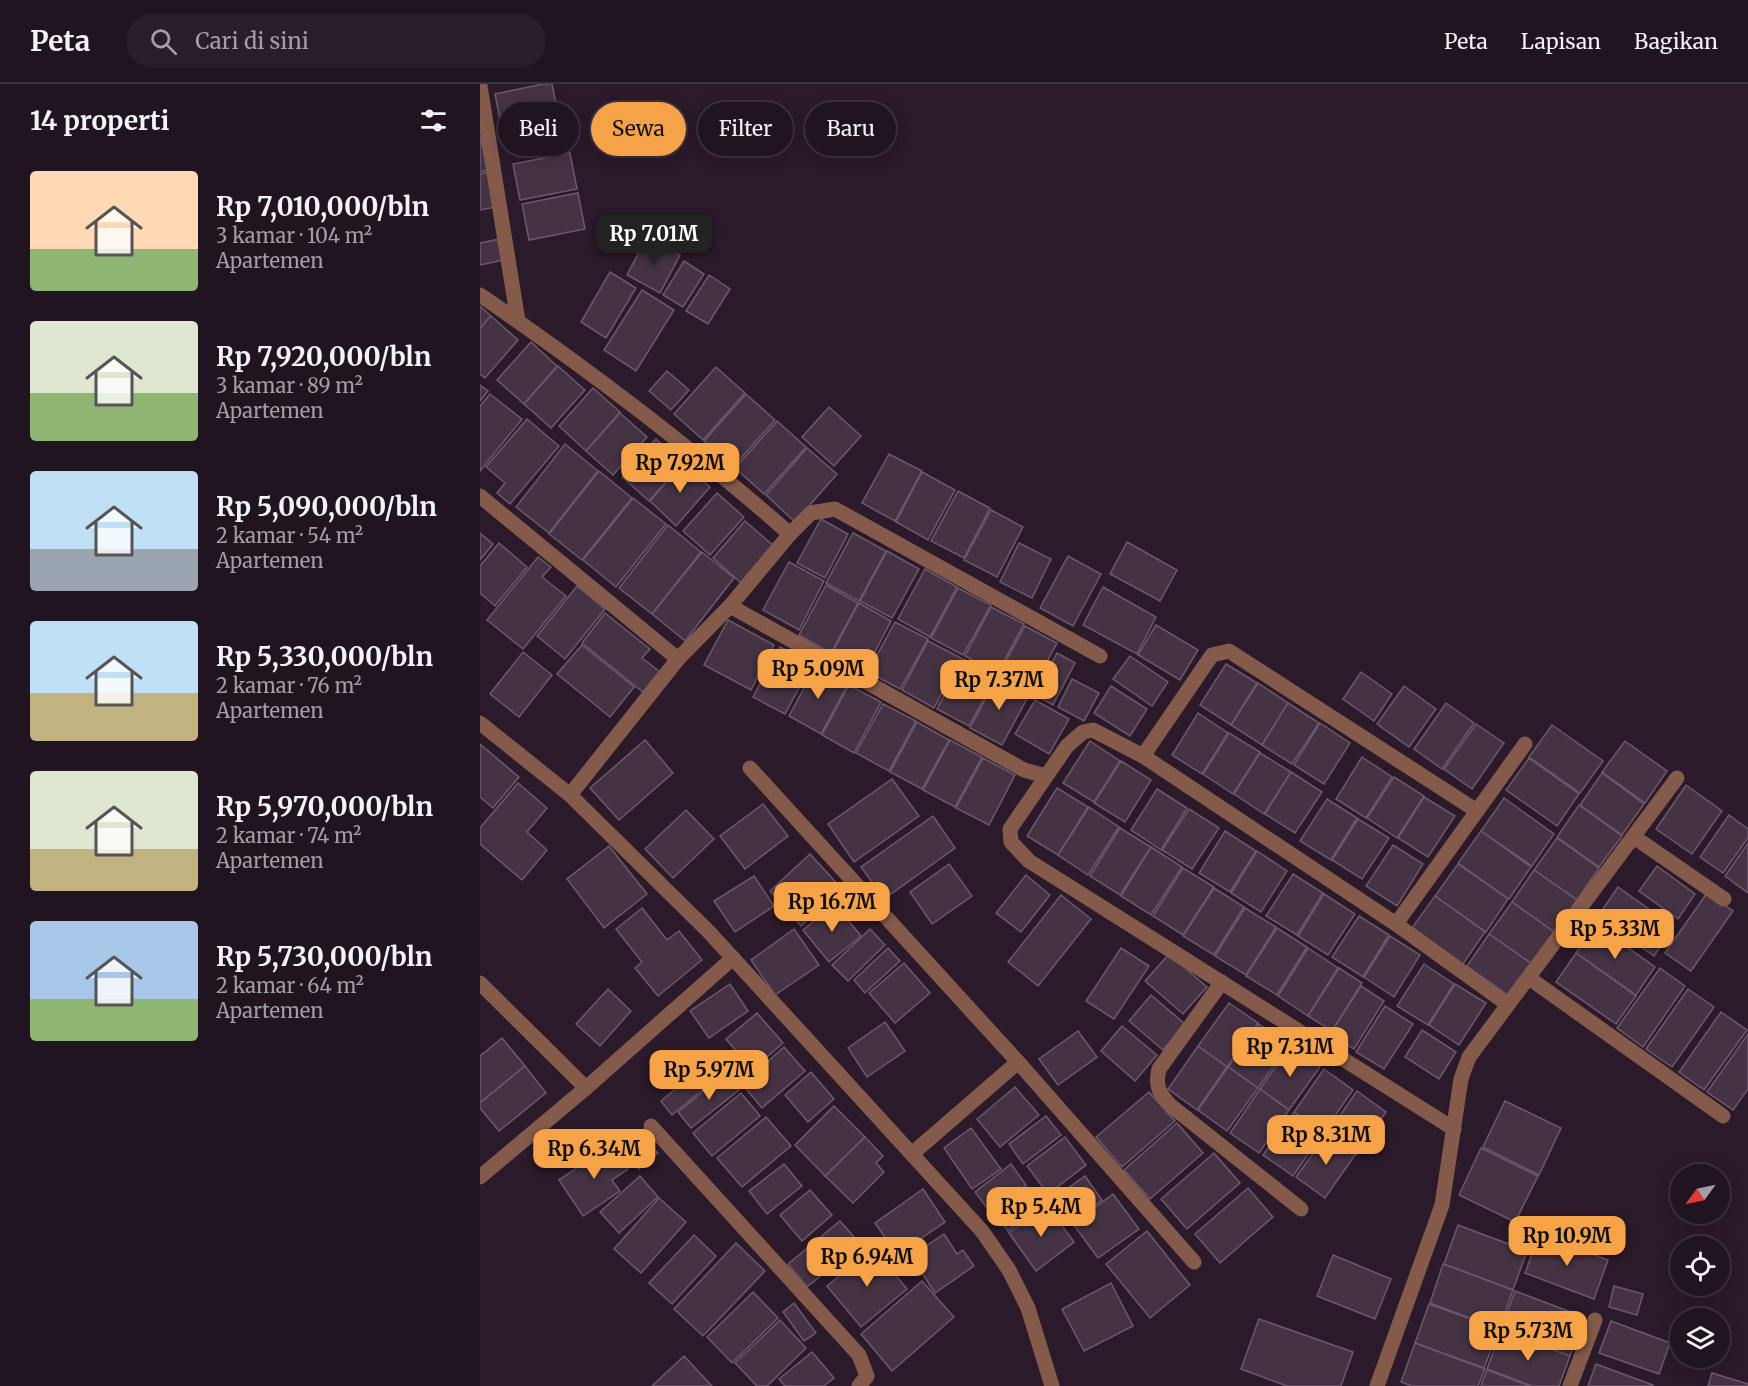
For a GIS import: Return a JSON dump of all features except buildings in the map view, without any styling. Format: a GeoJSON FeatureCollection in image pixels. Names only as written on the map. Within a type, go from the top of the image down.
{"type":"FeatureCollection","features":[{"type":"Feature","properties":{"kind":"street"},"geometry":{"type":"LineString","coordinates":[[480,86],[518,321]]}},
{"type":"Feature","properties":{"kind":"street"},"geometry":{"type":"LineString","coordinates":[[480,295],[619,394],[724,477],[790,534]]}},
{"type":"Feature","properties":{"kind":"street"},"geometry":{"type":"LineString","coordinates":[[480,496],[678,659]]}},
{"type":"Feature","properties":{"kind":"street"},"geometry":{"type":"LineString","coordinates":[[570,795],[678,659],[730,606],[790,534],[811,513],[836,509],[1100,656]]}},
{"type":"Feature","properties":{"kind":"street"},"geometry":{"type":"LineString","coordinates":[[730,606],[1024,770],[1046,776]]}},
{"type":"Feature","properties":{"kind":"street"},"geometry":{"type":"LineString","coordinates":[[1143,756],[1212,655],[1229,651],[1477,811]]}},
{"type":"Feature","properties":{"kind":"street"},"geometry":{"type":"LineString","coordinates":[[480,723],[570,795],[734,958],[913,1153],[981,1231],[1009,1270],[1028,1308],[1052,1386]]}},
{"type":"Feature","properties":{"kind":"street"},"geometry":{"type":"LineString","coordinates":[[1454,1129],[1029,861],[1011,842],[1010,829],[1067,746],[1083,732],[1093,730],[1143,756],[1396,924],[1507,1004]]}},
{"type":"Feature","properties":{"kind":"street"},"geometry":{"type":"LineString","coordinates":[[1396,924],[1525,744]]}},
{"type":"Feature","properties":{"kind":"street"},"geometry":{"type":"LineString","coordinates":[[750,768],[1018,1062],[1194,1262]]}},
{"type":"Feature","properties":{"kind":"street"},"geometry":{"type":"LineString","coordinates":[[1377,1386],[1442,1205],[1461,1079],[1469,1057],[1677,778]]}},
{"type":"Feature","properties":{"kind":"street"},"geometry":{"type":"LineString","coordinates":[[1634,837],[1724,899]]}},
{"type":"Feature","properties":{"kind":"street"},"geometry":{"type":"LineString","coordinates":[[480,1177],[586,1088],[734,958]]}},
{"type":"Feature","properties":{"kind":"street"},"geometry":{"type":"LineString","coordinates":[[1529,978],[1723,1116]]}},
{"type":"Feature","properties":{"kind":"street"},"geometry":{"type":"LineString","coordinates":[[1222,982],[1159,1069],[1156,1080],[1159,1092],[1170,1105],[1301,1209]]}},
{"type":"Feature","properties":{"kind":"street"},"geometry":{"type":"LineString","coordinates":[[480,983],[586,1088]]}},
{"type":"Feature","properties":{"kind":"street"},"geometry":{"type":"LineString","coordinates":[[913,1153],[1018,1062]]}},
{"type":"Feature","properties":{"kind":"street"},"geometry":{"type":"LineString","coordinates":[[651,1126],[859,1355],[867,1376],[859,1386]]}},
{"type":"Feature","properties":{"kind":"street"},"geometry":{"type":"LineString","coordinates":[[1570,1386],[1595,1320]]}}]}
